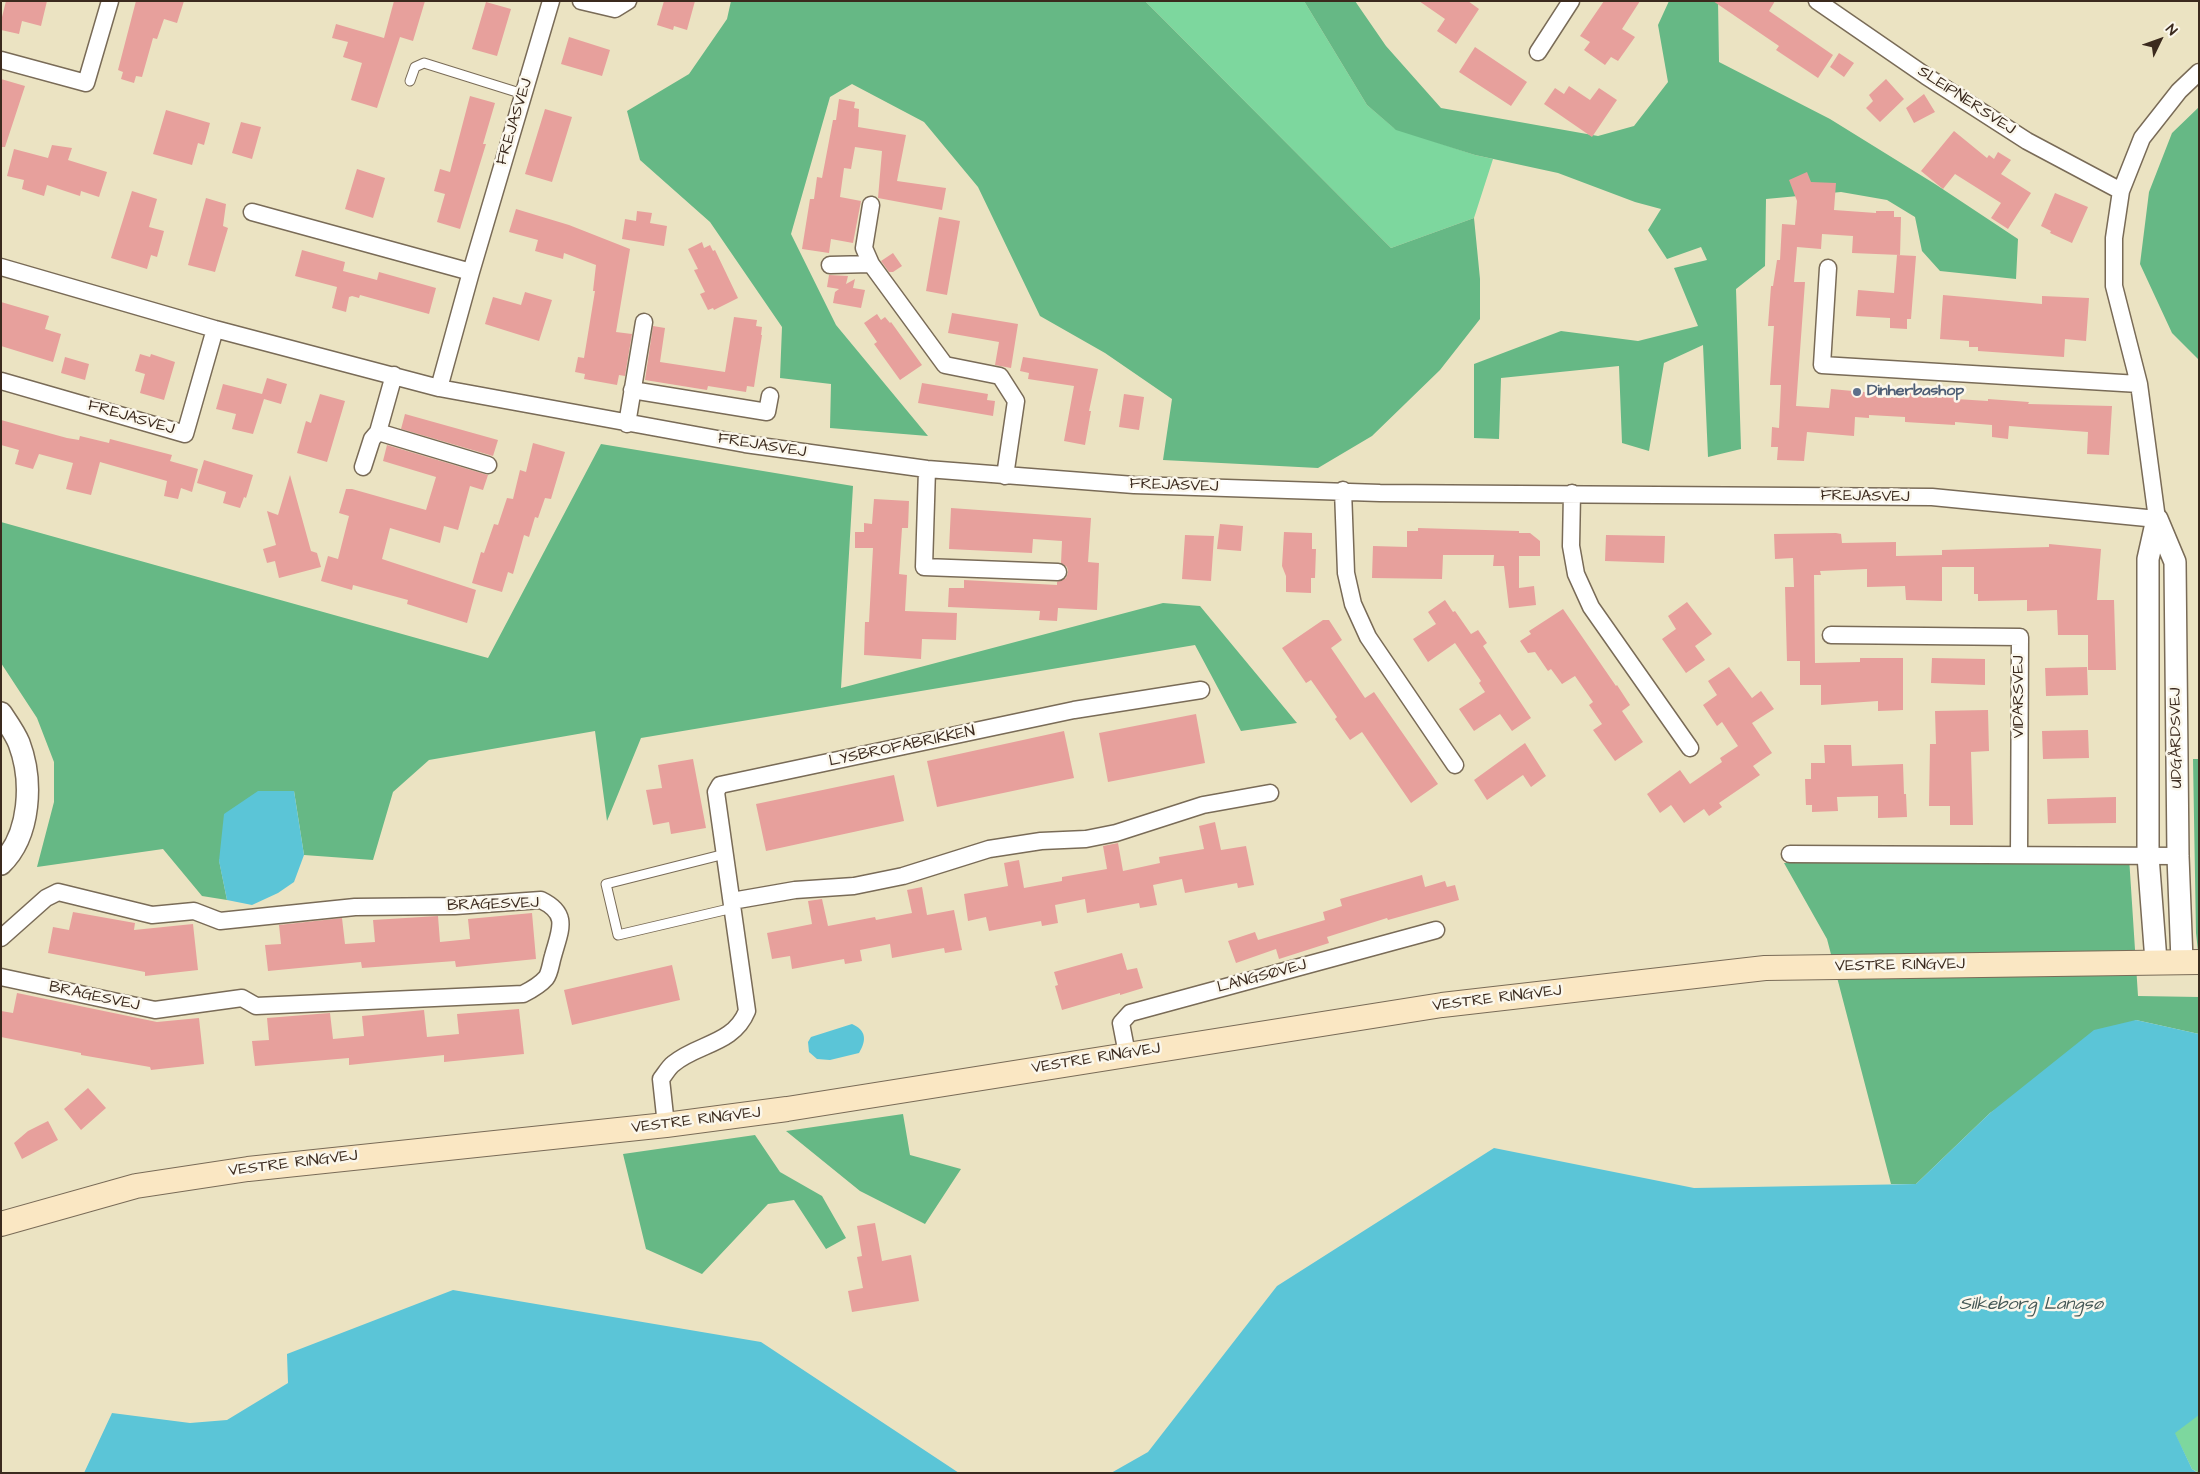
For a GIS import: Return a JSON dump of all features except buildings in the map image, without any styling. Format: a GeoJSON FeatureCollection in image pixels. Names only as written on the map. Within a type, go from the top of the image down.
{"type":"FeatureCollection","features":[{"type":"Feature","properties":{"kind":"main road","name":"VESTRE RINGVEJ"},"geometry":{"type":"LineString","coordinates":[[1,1224],[136,1186],[248,1169],[666,1125],[787,1110],[1442,1004],[1765,968],[2190,962]]}},
{"type":"Feature","properties":{"kind":"street"},"geometry":{"type":"LineString","coordinates":[[1,60],[86,83],[110,1]]}},
{"type":"Feature","properties":{"kind":"street","name":"FREJASVEJ"},"geometry":{"type":"LineString","coordinates":[[439,388],[471,272],[551,1]]}},
{"type":"Feature","properties":{"kind":"street"},"geometry":{"type":"LineString","coordinates":[[581,1],[615,9],[628,1]]}},
{"type":"Feature","properties":{"kind":"street"},"geometry":{"type":"LineString","coordinates":[[1538,52],[1571,1]]}},
{"type":"Feature","properties":{"kind":"street","name":"SLEIPNERSVEJ"},"geometry":{"type":"LineString","coordinates":[[1817,1],[1918,71],[2027,141],[2121,191]]}},
{"type":"Feature","properties":{"kind":"street","name":"UDGÅRDSVEJ"},"geometry":{"type":"LineString","coordinates":[[2190,962],[2178,856],[2175,562],[2157,519],[2139,384],[2114,286],[2114,238],[2121,191],[2142,138],[2179,91],[2199,72]]}},
{"type":"Feature","properties":{"kind":"street"},"geometry":{"type":"LineString","coordinates":[[871,205],[864,248],[871,264],[945,365],[1000,376],[1016,401],[1005,476]]}},
{"type":"Feature","properties":{"kind":"street"},"geometry":{"type":"LineString","coordinates":[[252,212],[471,272]]}},
{"type":"Feature","properties":{"kind":"street"},"geometry":{"type":"LineString","coordinates":[[830,265],[871,264]]}},
{"type":"Feature","properties":{"kind":"street","name":"FREJASVEJ"},"geometry":{"type":"LineString","coordinates":[[1,267],[215,330],[439,388],[627,424],[745,444],[927,469],[1134,485],[1343,490],[1380,493],[1932,497],[2157,519]]}},
{"type":"Feature","properties":{"kind":"street"},"geometry":{"type":"LineString","coordinates":[[1828,268],[1822,365],[2139,384]]}},
{"type":"Feature","properties":{"kind":"street"},"geometry":{"type":"LineString","coordinates":[[627,424],[644,322]]}},
{"type":"Feature","properties":{"kind":"street","name":"FREJASVEJ"},"geometry":{"type":"LineString","coordinates":[[1,381],[185,434],[215,330]]}},
{"type":"Feature","properties":{"kind":"street"},"geometry":{"type":"LineString","coordinates":[[363,467],[372,439],[378,432],[394,375]]}},
{"type":"Feature","properties":{"kind":"street"},"geometry":{"type":"LineString","coordinates":[[632,390],[767,412],[770,396]]}},
{"type":"Feature","properties":{"kind":"street"},"geometry":{"type":"LineString","coordinates":[[378,432],[488,465]]}},
{"type":"Feature","properties":{"kind":"street"},"geometry":{"type":"LineString","coordinates":[[927,469],[924,567],[1058,572]]}},
{"type":"Feature","properties":{"kind":"street"},"geometry":{"type":"LineString","coordinates":[[1343,490],[1346,573],[1353,604],[1368,637],[1455,765]]}},
{"type":"Feature","properties":{"kind":"street"},"geometry":{"type":"LineString","coordinates":[[1572,494],[1571,546],[1576,574],[1591,607],[1690,748]]}},
{"type":"Feature","properties":{"kind":"street","name":"UDGÅRDSVEJ"},"geometry":{"type":"LineString","coordinates":[[2156,961],[2148,856],[2148,559],[2157,519]]}},
{"type":"Feature","properties":{"kind":"street","name":"VIDARSVEJ"},"geometry":{"type":"LineString","coordinates":[[1831,635],[2020,637],[2019,855]]}},
{"type":"Feature","properties":{"kind":"street","name":"LYSBROFABRIKKEN"},"geometry":{"type":"LineString","coordinates":[[666,1125],[661,1079],[673,1064],[727,1036],[742,1024],[747,1011],[716,792],[720,785],[1074,710],[1201,690]]}},
{"type":"Feature","properties":{"kind":"street"},"geometry":{"type":"LineString","coordinates":[[1,713],[19,742],[28,777],[28,804],[20,833],[6,859],[1,864]]}},
{"type":"Feature","properties":{"kind":"street"},"geometry":{"type":"LineString","coordinates":[[733,904],[795,890],[854,886],[903,876],[989,849],[1041,841],[1086,839],[1116,833],[1203,805],[1270,793]]}},
{"type":"Feature","properties":{"kind":"street"},"geometry":{"type":"LineString","coordinates":[[1790,854],[2178,856]]}},
{"type":"Feature","properties":{"kind":"street","name":"BRAGESVEJ"},"geometry":{"type":"LineString","coordinates":[[1,938],[46,898],[58,892],[152,916],[194,911],[220,921],[355,907],[455,906],[541,900],[551,905],[558,912],[562,923],[547,977],[535,988],[523,994],[256,1006],[242,998],[155,1010],[1,977]]}},
{"type":"Feature","properties":{"kind":"street","name":"LANGSØVEJ"},"geometry":{"type":"LineString","coordinates":[[1127,1054],[1122,1023],[1130,1013],[1436,930]]}},
{"type":"Feature","properties":{"kind":"lane"},"geometry":{"type":"LineString","coordinates":[[410,81],[415,67],[424,63],[523,94]]}},
{"type":"Feature","properties":{"kind":"lane"},"geometry":{"type":"LineString","coordinates":[[725,854],[606,884],[618,935],[733,904]]}},
{"type":"Feature","properties":{"kind":"green space"},"geometry":{"type":"Polygon","coordinates":[[[731,1],[1145,1],[1391,248],[1474,218],[1480,279],[1480,319],[1440,370],[1372,436],[1318,468],[1163,460],[1172,399],[1105,353],[1040,316],[978,187],[924,122],[852,84],[830,97],[791,234],[836,325],[928,436],[830,428],[831,384],[780,378],[782,327],[710,222],[640,160],[627,111],[689,74],[727,19],[731,1]]]}},
{"type":"Feature","properties":{"kind":"green space"},"geometry":{"type":"Polygon","coordinates":[[[1145,1],[1304,1],[1367,105],[1394,128],[1475,155],[1493,159],[1474,218],[1391,248],[1145,1]]]}},
{"type":"Feature","properties":{"kind":"green space"},"geometry":{"type":"Polygon","coordinates":[[[1304,1],[1355,1],[1386,46],[1441,108],[1598,136],[1634,126],[1668,82],[1658,25],[1669,1],[1718,1],[1719,62],[1830,119],[1935,184],[2018,239],[2016,279],[1940,271],[1922,251],[1915,217],[1887,200],[1841,192],[1766,199],[1765,266],[1736,289],[1741,449],[1708,457],[1703,345],[1664,363],[1649,451],[1622,443],[1619,366],[1501,378],[1499,439],[1474,438],[1474,364],[1561,331],[1638,341],[1698,326],[1674,268],[1707,260],[1701,247],[1667,259],[1648,230],[1661,209],[1635,202],[1558,173],[1475,155],[1396,130],[1367,105],[1304,1]]]}},
{"type":"Feature","properties":{"kind":"green space"},"geometry":{"type":"Polygon","coordinates":[[[2199,107],[2199,360],[2172,333],[2140,264],[2149,192],[2172,133],[2199,107]]]}},
{"type":"Feature","properties":{"kind":"green space"},"geometry":{"type":"Polygon","coordinates":[[[601,444],[853,486],[841,688],[1163,603],[1200,606],[1297,723],[1241,731],[1195,645],[641,738],[607,821],[595,731],[429,760],[393,792],[373,860],[304,855],[294,791],[219,860],[227,900],[202,896],[163,849],[37,867],[54,802],[54,762],[37,718],[1,663],[1,522],[488,658],[601,444]]]}},
{"type":"Feature","properties":{"kind":"green space"},"geometry":{"type":"Polygon","coordinates":[[[2193,759],[2199,759],[2199,960],[2196,933],[2193,759]]]}},
{"type":"Feature","properties":{"kind":"green space"},"geometry":{"type":"Polygon","coordinates":[[[2129,857],[2138,996],[2199,997],[2199,1034],[2136,1020],[1990,1113],[1916,1184],[1891,1184],[1827,939],[1784,863],[2129,857]]]}},
{"type":"Feature","properties":{"kind":"green space"},"geometry":{"type":"Polygon","coordinates":[[[903,1114],[910,1155],[961,1169],[925,1224],[860,1191],[786,1131],[903,1114]]]}},
{"type":"Feature","properties":{"kind":"green space"},"geometry":{"type":"Polygon","coordinates":[[[755,1135],[780,1172],[822,1196],[846,1238],[826,1249],[794,1200],[768,1204],[702,1274],[646,1249],[623,1154],[755,1135]]]}},
{"type":"Feature","properties":{"kind":"green space"},"geometry":{"type":"Polygon","coordinates":[[[2199,1414],[2199,1473],[2192,1469],[2174,1432],[2199,1414]]]}},
{"type":"Feature","properties":{"kind":"water"},"geometry":{"type":"Polygon","coordinates":[[[258,791],[294,791],[304,855],[294,882],[278,893],[252,905],[227,900],[219,861],[224,814],[258,791]]]}},
{"type":"Feature","properties":{"kind":"water","name":"Silkeborg Langsø"},"geometry":{"type":"Polygon","coordinates":[[[2136,1020],[2199,1034],[2199,1415],[2175,1433],[2192,1469],[2198,1473],[1111,1473],[1148,1452],[1277,1286],[1494,1148],[1694,1188],[1916,1184],[1990,1113],[2094,1030],[2136,1020]]]}},
{"type":"Feature","properties":{"kind":"water"},"geometry":{"type":"Polygon","coordinates":[[[852,1024],[860,1029],[864,1036],[859,1053],[830,1060],[817,1059],[809,1052],[808,1042],[811,1037],[852,1024]]]}},
{"type":"Feature","properties":{"kind":"water"},"geometry":{"type":"Polygon","coordinates":[[[453,1290],[761,1342],[959,1473],[84,1473],[112,1413],[190,1423],[227,1420],[288,1383],[287,1354],[453,1290]]]}},
{"type":"Feature","properties":{"kind":"place","name":"Dinherbashop"},"geometry":{"type":"Point","coordinates":[1857,392]}}]}
